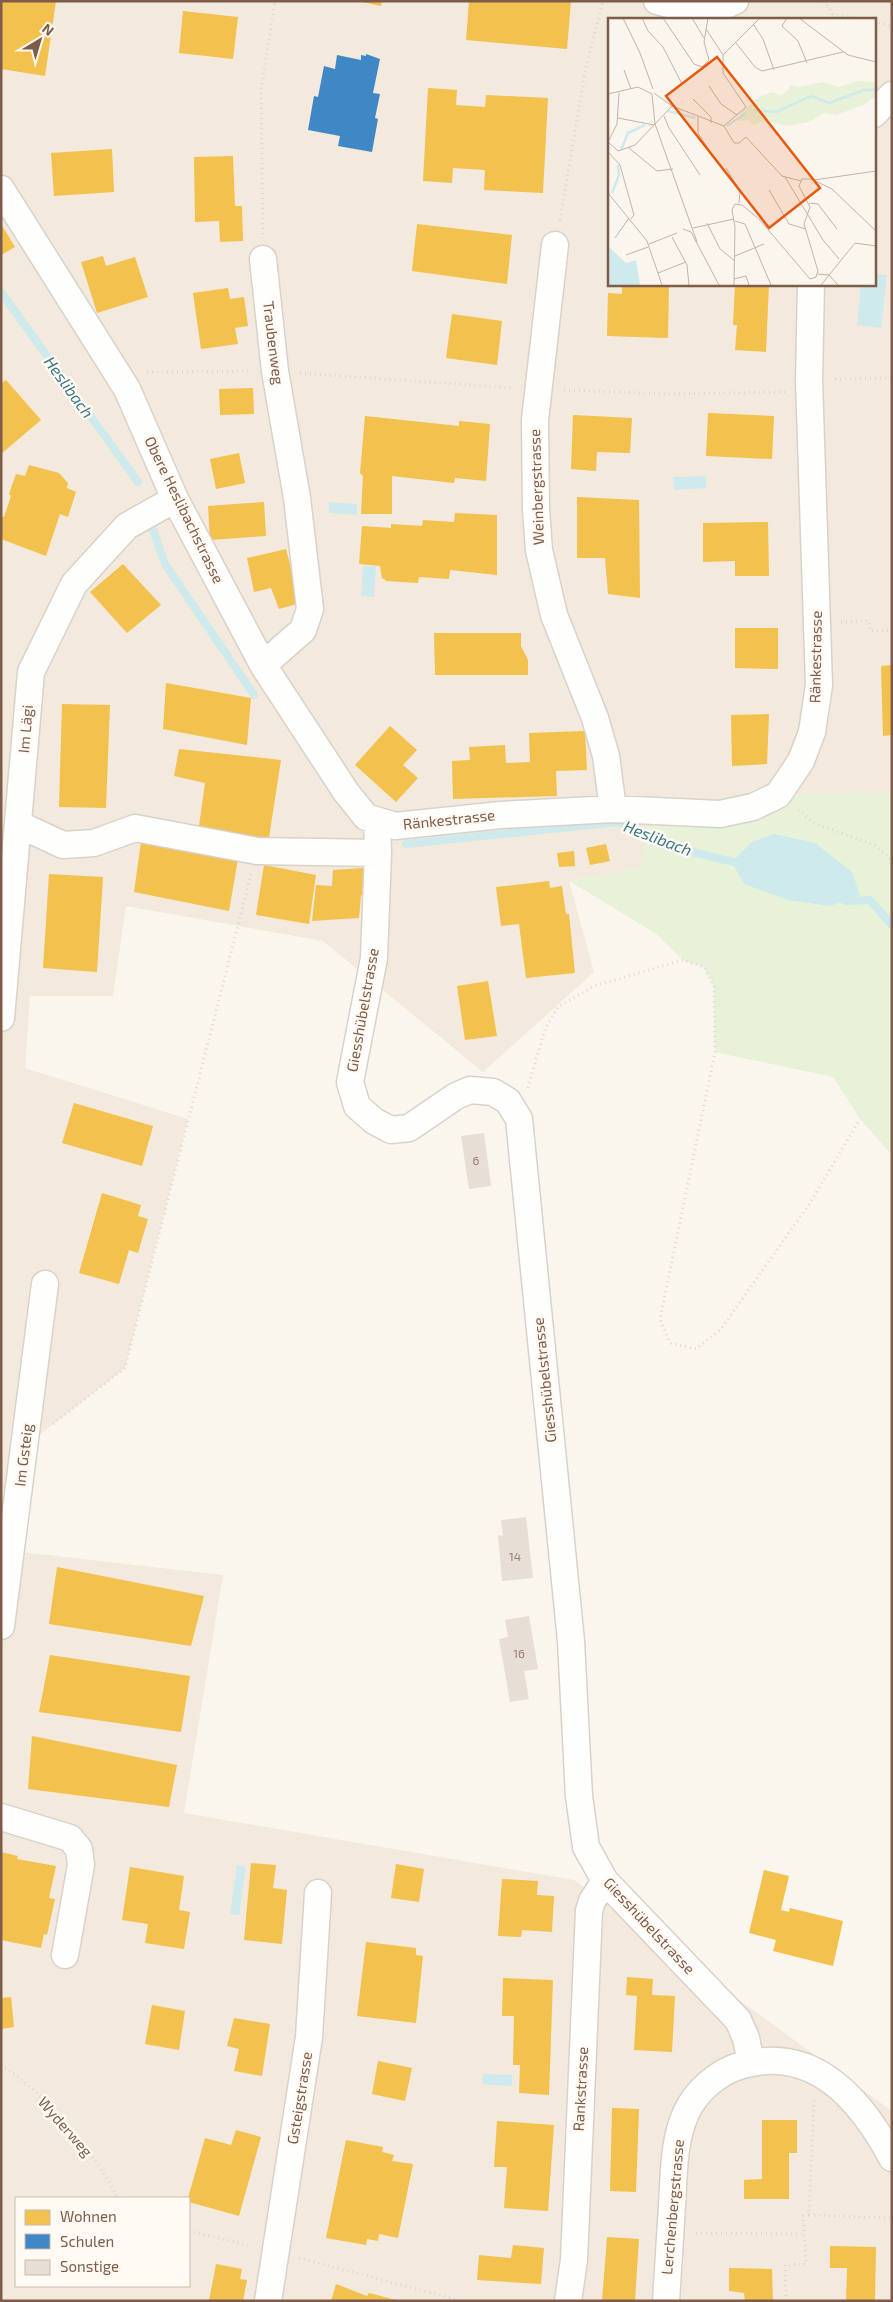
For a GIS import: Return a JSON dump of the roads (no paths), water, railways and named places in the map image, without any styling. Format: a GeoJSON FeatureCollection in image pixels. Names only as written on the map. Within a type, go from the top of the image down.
{"type":"FeatureCollection","features":[{"type":"Feature","properties":{"kind":"street"},"geometry":{"type":"LineString","coordinates":[[657,1],[677,7],[704,9],[730,4],[735,1]]}},
{"type":"Feature","properties":{"kind":"street"},"geometry":{"type":"LineString","coordinates":[[876,112],[892,95]]}},
{"type":"Feature","properties":{"kind":"street","name":"Obere Heslibachstrasse"},"geometry":{"type":"LineString","coordinates":[[1,189],[123,382],[175,499],[263,665],[346,792],[366,817],[376,821]]}},
{"type":"Feature","properties":{"kind":"street","name":"Weinbergstrasse"},"geometry":{"type":"LineString","coordinates":[[555,245],[535,420],[536,510],[539,550],[554,615],[595,718],[606,756],[613,809]]}},
{"type":"Feature","properties":{"kind":"street","name":"Traubenweg"},"geometry":{"type":"LineString","coordinates":[[262,259],[275,371],[297,498],[310,609],[303,630],[263,665]]}},
{"type":"Feature","properties":{"kind":"street","name":"Ränkestrasse"},"geometry":{"type":"LineString","coordinates":[[376,821],[395,826],[501,815],[613,809],[720,814],[753,807],[778,795],[801,761],[812,732],[819,685],[809,380],[811,285]]}},
{"type":"Feature","properties":{"kind":"street","name":"Im Lägi"},"geometry":{"type":"LineString","coordinates":[[1,1018],[31,672],[74,584],[127,526],[175,499]]}},
{"type":"Feature","properties":{"kind":"street","name":"Giesshübelstrasse"},"geometry":{"type":"LineString","coordinates":[[376,821],[378,852],[374,958],[350,1082],[358,1106],[374,1122],[391,1130],[409,1128],[456,1096],[470,1090],[493,1092],[508,1101],[519,1119],[571,1641],[583,1830],[586,1847],[605,1881],[733,2014],[742,2029],[751,2063]]}},
{"type":"Feature","properties":{"kind":"street"},"geometry":{"type":"LineString","coordinates":[[18,824],[63,845],[94,843],[135,828],[256,851],[378,852]]}},
{"type":"Feature","properties":{"kind":"street","name":"Im Gsteig"},"geometry":{"type":"LineString","coordinates":[[1,1626],[45,1284]]}},
{"type":"Feature","properties":{"kind":"street"},"geometry":{"type":"LineString","coordinates":[[1,1817],[70,1838],[79,1849],[81,1865],[65,1954]]}},
{"type":"Feature","properties":{"kind":"street","name":"Rankstrasse"},"geometry":{"type":"LineString","coordinates":[[568,2301],[574,2260],[589,1910],[592,1901],[605,1881]]}},
{"type":"Feature","properties":{"kind":"street","name":"Gsteigstrasse"},"geometry":{"type":"LineString","coordinates":[[268,2301],[309,2037],[318,1893]]}},
{"type":"Feature","properties":{"kind":"street","name":"Lerchenbergstrasse"},"geometry":{"type":"LineString","coordinates":[[666,2301],[674,2154],[686,2112],[694,2100],[718,2076],[736,2067],[751,2063],[779,2061],[800,2064],[815,2070],[850,2097],[868,2116],[892,2158]]}},
{"type":"Feature","properties":{"kind":"water"},"geometry":{"type":"Polygon","coordinates":[[[876,274],[887,275],[881,328],[857,325],[861,285],[876,285],[876,274]]]}},
{"type":"Feature","properties":{"kind":"water"},"geometry":{"type":"Polygon","coordinates":[[[706,476],[706,488],[674,490],[673,477],[706,476]]]}},
{"type":"Feature","properties":{"kind":"water"},"geometry":{"type":"Polygon","coordinates":[[[329,502],[357,504],[357,515],[329,513],[329,502]]]}},
{"type":"Feature","properties":{"kind":"water"},"geometry":{"type":"Polygon","coordinates":[[[363,566],[376,566],[374,597],[361,596],[363,566]]]}},
{"type":"Feature","properties":{"kind":"water"},"geometry":{"type":"Polygon","coordinates":[[[774,834],[815,843],[852,872],[860,895],[830,906],[788,900],[744,884],[732,862],[752,842],[774,834]]]}},
{"type":"Feature","properties":{"kind":"water"},"geometry":{"type":"Polygon","coordinates":[[[237,1865],[246,1867],[239,1915],[230,1914],[237,1865]]]}},
{"type":"Feature","properties":{"kind":"water"},"geometry":{"type":"Polygon","coordinates":[[[483,2074],[512,2075],[512,2086],[482,2084],[483,2074]]]}},
{"type":"Feature","properties":{"kind":"waterway","name":"Heslibach"},"geometry":{"type":"LineString","coordinates":[[1,292],[138,482]]}},
{"type":"Feature","properties":{"kind":"waterway","name":"Heslibach"},"geometry":{"type":"LineString","coordinates":[[153,530],[165,564],[254,695]]}},
{"type":"Feature","properties":{"kind":"waterway","name":"Heslibach"},"geometry":{"type":"LineString","coordinates":[[406,844],[619,822],[688,851],[742,864]]}},
{"type":"Feature","properties":{"kind":"waterway","name":"Heslibach"},"geometry":{"type":"LineString","coordinates":[[839,897],[846,901],[870,900],[892,925]]}}]}
